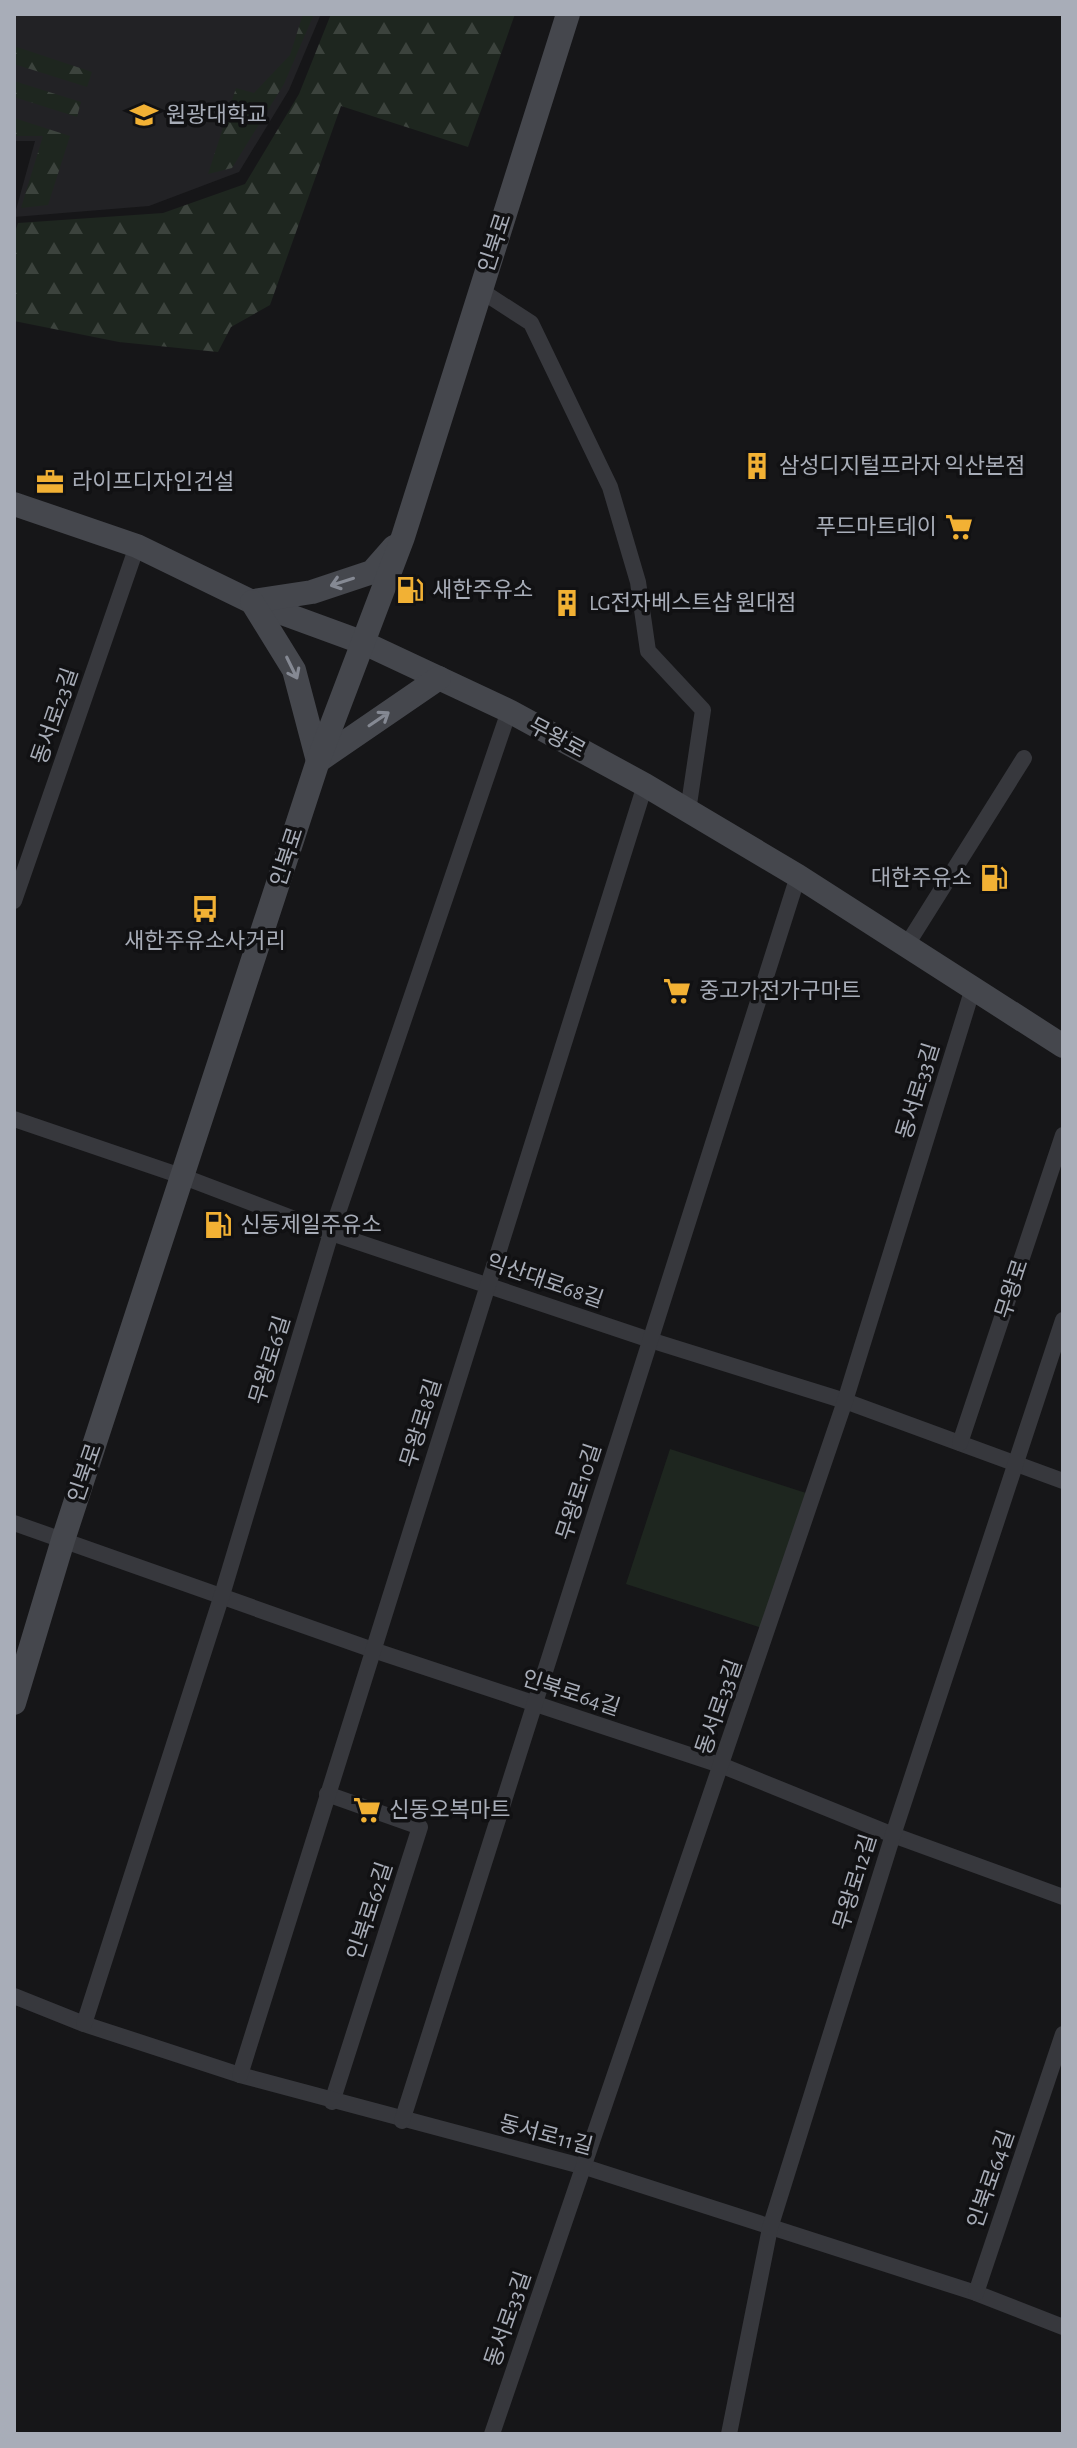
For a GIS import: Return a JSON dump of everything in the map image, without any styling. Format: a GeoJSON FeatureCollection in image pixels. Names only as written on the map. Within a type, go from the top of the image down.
{"type":"FeatureCollection","features":[{"type":"Feature","properties":{"kind":"street","name":"인북로"},"geometry":{"type":"LineString","coordinates":[[14,1703],[63,1540],[318,761],[403,537],[568,14]]}},
{"type":"Feature","properties":{"kind":"street"},"geometry":{"type":"LineString","coordinates":[[480,290],[531,323],[610,487],[638,582],[648,651],[703,710],[688,811]]}},
{"type":"Feature","properties":{"kind":"street","name":"무왕로"},"geometry":{"type":"LineString","coordinates":[[14,504],[137,546],[252,602],[364,643],[509,711],[645,785],[798,876],[908,943],[1063,1046]]}},
{"type":"Feature","properties":{"kind":"street"},"geometry":{"type":"LineString","coordinates":[[403,537],[372,572],[312,592],[252,602],[294,670],[318,761],[439,678]]}},
{"type":"Feature","properties":{"kind":"street","name":"동서로23길"},"geometry":{"type":"LineString","coordinates":[[14,901],[137,546]]}},
{"type":"Feature","properties":{"kind":"street","name":"무왕로6길"},"geometry":{"type":"LineString","coordinates":[[84,2024],[222,1595],[331,1233],[509,711]]}},
{"type":"Feature","properties":{"kind":"street"},"geometry":{"type":"LineString","coordinates":[[908,943],[1024,758]]}},
{"type":"Feature","properties":{"kind":"street","name":"무왕로8길"},"geometry":{"type":"LineString","coordinates":[[240,2075],[645,785]]}},
{"type":"Feature","properties":{"kind":"street","name":"무왕로10길"},"geometry":{"type":"LineString","coordinates":[[402,2121],[798,876]]}},
{"type":"Feature","properties":{"kind":"street","name":"동서로33길"},"geometry":{"type":"LineString","coordinates":[[492,2434],[723,1766],[845,1401],[973,988]]}},
{"type":"Feature","properties":{"kind":"street","name":"익산대로68길"},"geometry":{"type":"LineString","coordinates":[[14,1119],[184,1177],[331,1233],[650,1340],[845,1401],[1063,1481]]}},
{"type":"Feature","properties":{"kind":"street","name":"무왕로"},"geometry":{"type":"LineString","coordinates":[[960,1443],[1063,1135]]}},
{"type":"Feature","properties":{"kind":"street","name":"무왕로12길"},"geometry":{"type":"LineString","coordinates":[[729,2434],[770,2228],[893,1835],[1016,1464],[1058,1354],[1063,1320]]}},
{"type":"Feature","properties":{"kind":"street","name":"인북로64길"},"geometry":{"type":"LineString","coordinates":[[14,1523],[373,1650],[723,1766],[893,1835],[1063,1897]]}},
{"type":"Feature","properties":{"kind":"street","name":"인북로62길"},"geometry":{"type":"LineString","coordinates":[[327,1794],[420,1827],[332,2102]]}},
{"type":"Feature","properties":{"kind":"street","name":"동서로11길"},"geometry":{"type":"LineString","coordinates":[[14,1996],[84,2024],[240,2075],[402,2121],[585,2167],[976,2293],[1063,2327]]}},
{"type":"Feature","properties":{"kind":"street","name":"인북로64길"},"geometry":{"type":"LineString","coordinates":[[976,2293],[1063,2034]]}},
{"type":"Feature","properties":{"kind":"shaded area","name":"원광대학교"},"geometry":{"type":"Polygon","coordinates":[[[14,14],[321,14],[289,90],[239,172],[149,206],[14,217],[35,141],[14,141],[14,14]]]}},
{"type":"Feature","properties":{"kind":"green space"},"geometry":{"type":"Polygon","coordinates":[[[303,14],[314,14],[284,84],[232,168],[208,174],[236,88],[254,93],[290,55],[303,14]]]}},
{"type":"Feature","properties":{"kind":"green space"},"geometry":{"type":"Polygon","coordinates":[[[331,14],[515,14],[468,147],[341,106],[270,305],[231,327],[218,352],[119,342],[14,321],[14,235],[18,223],[163,213],[245,184],[299,94],[331,14]]]}},
{"type":"Feature","properties":{"kind":"green space"},"geometry":{"type":"Polygon","coordinates":[[[14,46],[92,72],[87,87],[14,64],[14,46]]]}},
{"type":"Feature","properties":{"kind":"green space"},"geometry":{"type":"Polygon","coordinates":[[[14,81],[81,102],[77,117],[14,97],[14,81]]]}},
{"type":"Feature","properties":{"kind":"green space"},"geometry":{"type":"Polygon","coordinates":[[[14,118],[70,136],[48,205],[21,208],[43,136],[14,136],[14,118]]]}},
{"type":"Feature","properties":{"kind":"green space"},"geometry":{"type":"Polygon","coordinates":[[[670,1449],[806,1493],[762,1628],[626,1584],[670,1449]]]}},
{"type":"Feature","properties":{"kind":"place","name":"원광대학교"},"geometry":{"type":"Point","coordinates":[144,115]}},
{"type":"Feature","properties":{"kind":"place","name":"삼성디지털프라자 익산본점"},"geometry":{"type":"Point","coordinates":[757,466]}},
{"type":"Feature","properties":{"kind":"place","name":"라이프디자인건설"},"geometry":{"type":"Point","coordinates":[50,482]}},
{"type":"Feature","properties":{"kind":"place","name":"푸드마트데이"},"geometry":{"type":"Point","coordinates":[959,527]}},
{"type":"Feature","properties":{"kind":"place","name":"새한주유소"},"geometry":{"type":"Point","coordinates":[410,590]}},
{"type":"Feature","properties":{"kind":"place","name":"LG전자베스트샵 원대점"},"geometry":{"type":"Point","coordinates":[567,603]}},
{"type":"Feature","properties":{"kind":"place","name":"대한주유소"},"geometry":{"type":"Point","coordinates":[994,878]}},
{"type":"Feature","properties":{"kind":"place","name":"새한주유소사거리"},"geometry":{"type":"Point","coordinates":[205,909]}},
{"type":"Feature","properties":{"kind":"place","name":"중고가전가구마트"},"geometry":{"type":"Point","coordinates":[677,991]}},
{"type":"Feature","properties":{"kind":"place","name":"신동제일주유소"},"geometry":{"type":"Point","coordinates":[218,1225]}},
{"type":"Feature","properties":{"kind":"place","name":"신동오복마트"},"geometry":{"type":"Point","coordinates":[367,1810]}}]}
